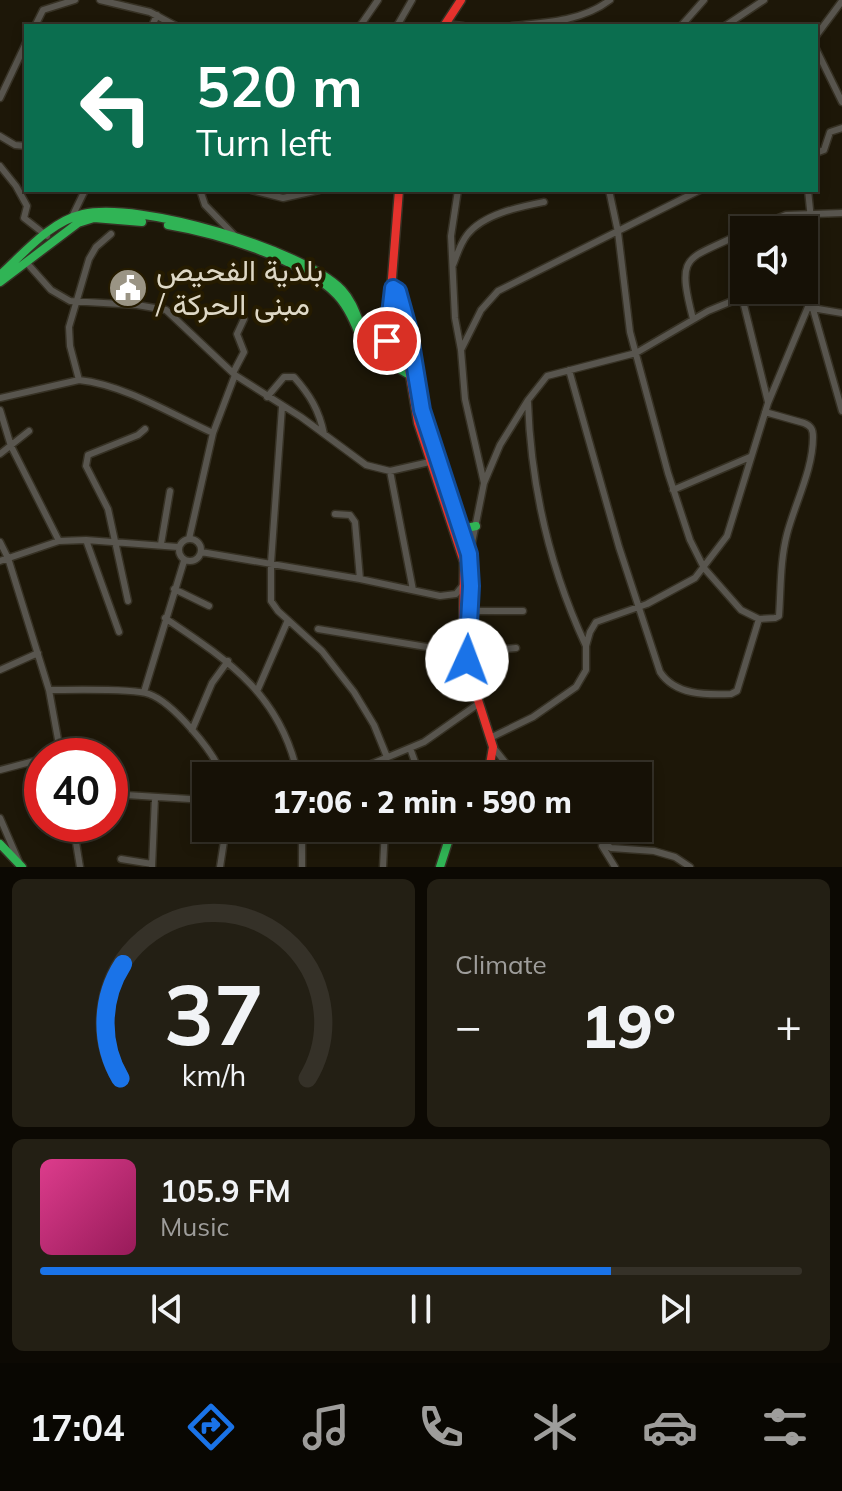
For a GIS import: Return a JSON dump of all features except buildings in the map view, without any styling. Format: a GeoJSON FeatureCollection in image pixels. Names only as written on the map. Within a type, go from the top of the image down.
{"type":"FeatureCollection","features":[{"type":"Feature","properties":{"kind":"street"},"geometry":{"type":"LineString","coordinates":[[36,24],[43,10],[41,0]]}},
{"type":"Feature","properties":{"kind":"street"},"geometry":{"type":"LineString","coordinates":[[43,10],[75,0]]}},
{"type":"Feature","properties":{"kind":"street"},"geometry":{"type":"LineString","coordinates":[[100,0],[157,15],[173,24]]}},
{"type":"Feature","properties":{"kind":"street"},"geometry":{"type":"LineString","coordinates":[[361,24],[378,0]]}},
{"type":"Feature","properties":{"kind":"street"},"geometry":{"type":"LineString","coordinates":[[398,24],[412,0]]}},
{"type":"Feature","properties":{"kind":"street"},"geometry":{"type":"LineString","coordinates":[[446,24],[461,0]]}},
{"type":"Feature","properties":{"kind":"street"},"geometry":{"type":"LineString","coordinates":[[683,24],[704,0]]}},
{"type":"Feature","properties":{"kind":"street"},"geometry":{"type":"LineString","coordinates":[[728,24],[764,0]]}},
{"type":"Feature","properties":{"kind":"street"},"geometry":{"type":"LineString","coordinates":[[541,24],[587,13],[606,1]]}},
{"type":"Feature","properties":{"kind":"street"},"geometry":{"type":"LineString","coordinates":[[818,33],[842,1]]}},
{"type":"Feature","properties":{"kind":"street"},"geometry":{"type":"LineString","coordinates":[[153,24],[157,15]]}},
{"type":"Feature","properties":{"kind":"street"},"geometry":{"type":"LineString","coordinates":[[0,98],[2,88],[24,47]]}},
{"type":"Feature","properties":{"kind":"street"},"geometry":{"type":"LineString","coordinates":[[818,52],[840,87],[842,102]]}},
{"type":"Feature","properties":{"kind":"street"},"geometry":{"type":"LineString","coordinates":[[818,152],[824,150],[830,132],[842,128]]}},
{"type":"Feature","properties":{"kind":"street"},"geometry":{"type":"LineString","coordinates":[[0,136],[15,145],[24,146]]}},
{"type":"Feature","properties":{"kind":"street"},"geometry":{"type":"LineString","coordinates":[[0,166],[27,206],[24,218],[47,236]]}},
{"type":"Feature","properties":{"kind":"street"},"geometry":{"type":"LineString","coordinates":[[71,219],[84,192]]}},
{"type":"Feature","properties":{"kind":"street"},"geometry":{"type":"LineString","coordinates":[[201,192],[205,205],[237,238]]}},
{"type":"Feature","properties":{"kind":"street"},"geometry":{"type":"LineString","coordinates":[[259,192],[283,198],[310,192]]}},
{"type":"Feature","properties":{"kind":"street"},"geometry":{"type":"LineString","coordinates":[[385,361],[393,348],[401,192]]}},
{"type":"Feature","properties":{"kind":"street"},"geometry":{"type":"LineString","coordinates":[[458,192],[452,221],[451,269],[455,318],[465,399],[484,483]]}},
{"type":"Feature","properties":{"kind":"street"},"geometry":{"type":"LineString","coordinates":[[609,192],[618,232],[627,314],[636,353],[673,490],[690,540],[704,568],[741,610],[759,619],[779,616],[786,539],[804,479],[813,433],[810,426],[804,423],[765,412]]}},
{"type":"Feature","properties":{"kind":"street"},"geometry":{"type":"LineString","coordinates":[[679,192],[681,199]]}},
{"type":"Feature","properties":{"kind":"street"},"geometry":{"type":"LineString","coordinates":[[461,350],[481,310],[498,291],[696,192]]}},
{"type":"Feature","properties":{"kind":"street"},"geometry":{"type":"LineString","coordinates":[[808,192],[811,216]]}},
{"type":"Feature","properties":{"kind":"street"},"geometry":{"type":"LineString","coordinates":[[451,269],[463,241],[473,228],[502,213],[544,202]]}},
{"type":"Feature","properties":{"kind":"street"},"geometry":{"type":"LineString","coordinates":[[0,282],[47,236],[71,219],[94,212],[180,221],[237,238],[328,286],[345,306],[368,355],[409,374]]}},
{"type":"Feature","properties":{"kind":"street"},"geometry":{"type":"LineString","coordinates":[[784,216],[842,213]]}},
{"type":"Feature","properties":{"kind":"street"},"geometry":{"type":"LineString","coordinates":[[0,275],[78,223],[94,218],[175,226],[299,263],[336,285],[355,310],[369,344],[377,350],[385,348],[395,290]]}},
{"type":"Feature","properties":{"kind":"street"},"geometry":{"type":"LineString","coordinates":[[79,380],[68,336],[92,253],[111,234]]}},
{"type":"Feature","properties":{"kind":"street"},"geometry":{"type":"LineString","coordinates":[[693,319],[684,281],[689,260],[730,239]]}},
{"type":"Feature","properties":{"kind":"street"},"geometry":{"type":"LineString","coordinates":[[23,260],[51,290],[66,300],[166,310],[234,374],[366,465],[390,471],[434,461]]}},
{"type":"Feature","properties":{"kind":"street"},"geometry":{"type":"LineString","coordinates":[[395,290],[404,313],[434,461],[466,558]]}},
{"type":"Feature","properties":{"kind":"street"},"geometry":{"type":"LineString","coordinates":[[505,762],[491,743],[466,655],[466,558],[484,483],[500,445],[547,376],[636,353],[693,319],[730,302]]}},
{"type":"Feature","properties":{"kind":"street"},"geometry":{"type":"LineString","coordinates":[[744,304],[768,403]]}},
{"type":"Feature","properties":{"kind":"street"},"geometry":{"type":"LineString","coordinates":[[810,304],[842,411]]}},
{"type":"Feature","properties":{"kind":"street"},"geometry":{"type":"LineString","coordinates":[[491,743],[576,687],[586,670],[586,646],[596,622],[638,607],[688,582],[704,568],[729,531],[768,403],[811,308]]}},
{"type":"Feature","properties":{"kind":"street"},"geometry":{"type":"LineString","coordinates":[[811,308],[842,313]]}},
{"type":"Feature","properties":{"kind":"street"},"geometry":{"type":"LineString","coordinates":[[404,313],[409,374],[418,423],[462,529],[469,611],[466,655]]}},
{"type":"Feature","properties":{"kind":"street"},"geometry":{"type":"LineString","coordinates":[[189,539],[213,433],[244,352],[237,334],[244,319]]}},
{"type":"Feature","properties":{"kind":"street"},"geometry":{"type":"LineString","coordinates":[[569,370],[638,607],[665,680],[687,692],[717,695],[737,691],[759,619]]}},
{"type":"Feature","properties":{"kind":"street"},"geometry":{"type":"LineString","coordinates":[[267,397],[284,377],[294,377],[309,394],[320,416],[324,434]]}},
{"type":"Feature","properties":{"kind":"street"},"geometry":{"type":"LineString","coordinates":[[0,398],[79,380],[117,390],[213,433]]}},
{"type":"Feature","properties":{"kind":"street"},"geometry":{"type":"LineString","coordinates":[[528,400],[530,446],[548,549],[586,646]]}},
{"type":"Feature","properties":{"kind":"street"},"geometry":{"type":"LineString","coordinates":[[282,407],[271,601],[322,651],[354,692],[374,725],[387,757]]}},
{"type":"Feature","properties":{"kind":"street"},"geometry":{"type":"LineString","coordinates":[[0,410],[11,446],[59,541]]}},
{"type":"Feature","properties":{"kind":"street"},"geometry":{"type":"LineString","coordinates":[[128,601],[108,509],[85,459],[145,429]]}},
{"type":"Feature","properties":{"kind":"street"},"geometry":{"type":"LineString","coordinates":[[0,454],[29,431]]}},
{"type":"Feature","properties":{"kind":"street"},"geometry":{"type":"LineString","coordinates":[[673,490],[750,457]]}},
{"type":"Feature","properties":{"kind":"street"},"geometry":{"type":"LineString","coordinates":[[390,471],[413,590]]}},
{"type":"Feature","properties":{"kind":"street"},"geometry":{"type":"LineString","coordinates":[[161,544],[170,491]]}},
{"type":"Feature","properties":{"kind":"street"},"geometry":{"type":"LineString","coordinates":[[335,514],[350,515],[355,522],[360,579]]}},
{"type":"Feature","properties":{"kind":"street"},"geometry":{"type":"LineString","coordinates":[[462,529],[476,526]]}},
{"type":"Feature","properties":{"kind":"street"},"geometry":{"type":"LineString","coordinates":[[178,547],[189,539],[198,542],[201,552]]}},
{"type":"Feature","properties":{"kind":"street"},"geometry":{"type":"LineString","coordinates":[[86,540],[119,632]]}},
{"type":"Feature","properties":{"kind":"street"},"geometry":{"type":"LineString","coordinates":[[0,561],[59,541],[178,547]]}},
{"type":"Feature","properties":{"kind":"street"},"geometry":{"type":"LineString","coordinates":[[0,542],[8,558],[49,690],[57,738]]}},
{"type":"Feature","properties":{"kind":"street"},"geometry":{"type":"LineString","coordinates":[[178,547],[184,561]]}},
{"type":"Feature","properties":{"kind":"street"},"geometry":{"type":"LineString","coordinates":[[201,552],[445,596],[456,594],[465,583]]}},
{"type":"Feature","properties":{"kind":"street"},"geometry":{"type":"LineString","coordinates":[[184,561],[195,560],[201,552]]}},
{"type":"Feature","properties":{"kind":"street"},"geometry":{"type":"LineString","coordinates":[[144,692],[184,561]]}},
{"type":"Feature","properties":{"kind":"street"},"geometry":{"type":"LineString","coordinates":[[174,589],[209,606]]}},
{"type":"Feature","properties":{"kind":"street"},"geometry":{"type":"LineString","coordinates":[[469,611],[523,611]]}},
{"type":"Feature","properties":{"kind":"street"},"geometry":{"type":"LineString","coordinates":[[165,618],[228,661],[258,689],[277,717],[293,762]]}},
{"type":"Feature","properties":{"kind":"street"},"geometry":{"type":"LineString","coordinates":[[258,689],[288,620]]}},
{"type":"Feature","properties":{"kind":"street"},"geometry":{"type":"LineString","coordinates":[[318,629],[466,655],[516,648]]}},
{"type":"Feature","properties":{"kind":"street"},"geometry":{"type":"LineString","coordinates":[[0,670],[38,653]]}},
{"type":"Feature","properties":{"kind":"street"},"geometry":{"type":"LineString","coordinates":[[192,730],[212,683],[228,661]]}},
{"type":"Feature","properties":{"kind":"street"},"geometry":{"type":"LineString","coordinates":[[49,690],[144,692],[159,700],[192,730],[216,762]]}},
{"type":"Feature","properties":{"kind":"street"},"geometry":{"type":"LineString","coordinates":[[376,762],[432,737],[478,704]]}},
{"type":"Feature","properties":{"kind":"street"},"geometry":{"type":"LineString","coordinates":[[489,762],[491,743]]}},
{"type":"Feature","properties":{"kind":"street"},"geometry":{"type":"LineString","coordinates":[[410,748],[415,762]]}},
{"type":"Feature","properties":{"kind":"street"},"geometry":{"type":"LineString","coordinates":[[0,770],[24,764]]}},
{"type":"Feature","properties":{"kind":"street"},"geometry":{"type":"LineString","coordinates":[[128,795],[192,799]]}},
{"type":"Feature","properties":{"kind":"street"},"geometry":{"type":"LineString","coordinates":[[121,859],[152,866],[155,797]]}},
{"type":"Feature","properties":{"kind":"street"},"geometry":{"type":"LineString","coordinates":[[0,818],[2,830],[19,866]]}},
{"type":"Feature","properties":{"kind":"street"},"geometry":{"type":"LineString","coordinates":[[76,842],[80,867]]}},
{"type":"Feature","properties":{"kind":"street"},"geometry":{"type":"LineString","coordinates":[[220,867],[224,842]]}},
{"type":"Feature","properties":{"kind":"street"},"geometry":{"type":"LineString","coordinates":[[302,842],[302,867]]}},
{"type":"Feature","properties":{"kind":"street"},"geometry":{"type":"LineString","coordinates":[[383,867],[384,842]]}},
{"type":"Feature","properties":{"kind":"street"},"geometry":{"type":"LineString","coordinates":[[440,867],[448,842]]}},
{"type":"Feature","properties":{"kind":"street"},"geometry":{"type":"LineString","coordinates":[[598,842],[615,867]]}},
{"type":"Feature","properties":{"kind":"street"},"geometry":{"type":"LineString","coordinates":[[601,842],[616,850],[664,854],[690,867]]}},
{"type":"Feature","properties":{"kind":"street"},"geometry":{"type":"LineString","coordinates":[[0,844],[19,866]]}},
{"type":"Feature","properties":{"kind":"street"},"geometry":{"type":"LineString","coordinates":[[0,852],[19,866]]}},
{"type":"Feature","properties":{"kind":"traffic: fast"},"geometry":{"type":"LineString","coordinates":[[0,275],[49,231],[83,214],[109,212],[179,222],[257,245],[322,274],[342,290],[368,342],[373,349],[379,350]]}},
{"type":"Feature","properties":{"kind":"traffic: fast"},"geometry":{"type":"LineString","coordinates":[[0,282],[78,223],[94,218],[142,222]]}},
{"type":"Feature","properties":{"kind":"traffic: fast"},"geometry":{"type":"LineString","coordinates":[[168,225],[234,241],[281,259],[322,282],[347,308],[368,355],[374,360],[385,361],[393,348],[398,291]]}},
{"type":"Feature","properties":{"kind":"traffic: fast"},"geometry":{"type":"LineString","coordinates":[[401,299],[422,410],[469,554],[471,586],[467,660]]}},
{"type":"Feature","properties":{"kind":"traffic: fast"},"geometry":{"type":"LineString","coordinates":[[385,361],[408,374]]}},
{"type":"Feature","properties":{"kind":"traffic: fast"},"geometry":{"type":"LineString","coordinates":[[462,529],[476,526]]}},
{"type":"Feature","properties":{"kind":"traffic: fast"},"geometry":{"type":"LineString","coordinates":[[440,867],[448,842]]}},
{"type":"Feature","properties":{"kind":"traffic: fast"},"geometry":{"type":"LineString","coordinates":[[0,844],[22,867]]}},
{"type":"Feature","properties":{"kind":"traffic: jam"},"geometry":{"type":"LineString","coordinates":[[445,24],[461,0]]}},
{"type":"Feature","properties":{"kind":"traffic: jam"},"geometry":{"type":"LineString","coordinates":[[379,350],[385,348],[387,341],[399,192]]}},
{"type":"Feature","properties":{"kind":"traffic: jam"},"geometry":{"type":"LineString","coordinates":[[404,339],[418,423],[464,562],[463,653],[493,747],[490,762]]}},
{"type":"Feature","properties":{"kind":"place","name":"بلدية الفحيص / مبنى الحركة"},"geometry":{"type":"Point","coordinates":[128,288]}},
{"type":"Feature","properties":{"kind":"route"},"geometry":{"type":"LineString","coordinates":[[387,341],[393,288],[400,296],[407,325],[422,410],[469,554],[471,586],[467,660]]}}]}
